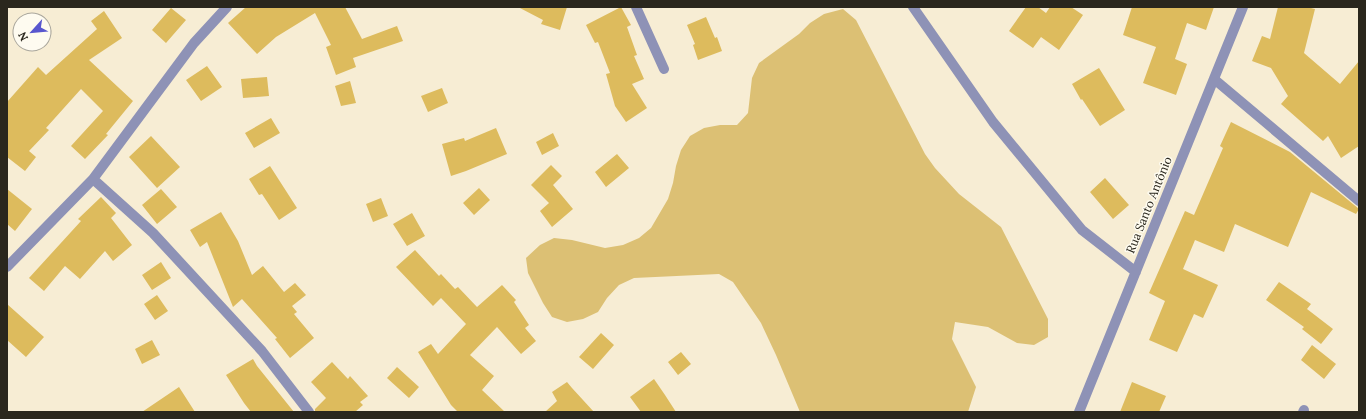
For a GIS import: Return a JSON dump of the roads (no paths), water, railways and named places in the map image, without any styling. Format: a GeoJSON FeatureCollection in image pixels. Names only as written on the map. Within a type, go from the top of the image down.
{"type":"FeatureCollection","features":[{"type":"Feature","properties":{"kind":"street"},"geometry":{"type":"LineString","coordinates":[[7,267],[93,179],[194,43],[227,7]]}},
{"type":"Feature","properties":{"kind":"street"},"geometry":{"type":"LineString","coordinates":[[636,7],[664,69]]}},
{"type":"Feature","properties":{"kind":"street"},"geometry":{"type":"LineString","coordinates":[[912,7],[993,122],[1082,230],[1136,272]]}},
{"type":"Feature","properties":{"kind":"street","name":"Rua Santo Antônio"},"geometry":{"type":"LineString","coordinates":[[1079,412],[1243,7]]}},
{"type":"Feature","properties":{"kind":"street"},"geometry":{"type":"LineString","coordinates":[[1214,79],[1359,201]]}},
{"type":"Feature","properties":{"kind":"street"},"geometry":{"type":"LineString","coordinates":[[93,179],[153,233],[262,351],[309,412]]}}]}
